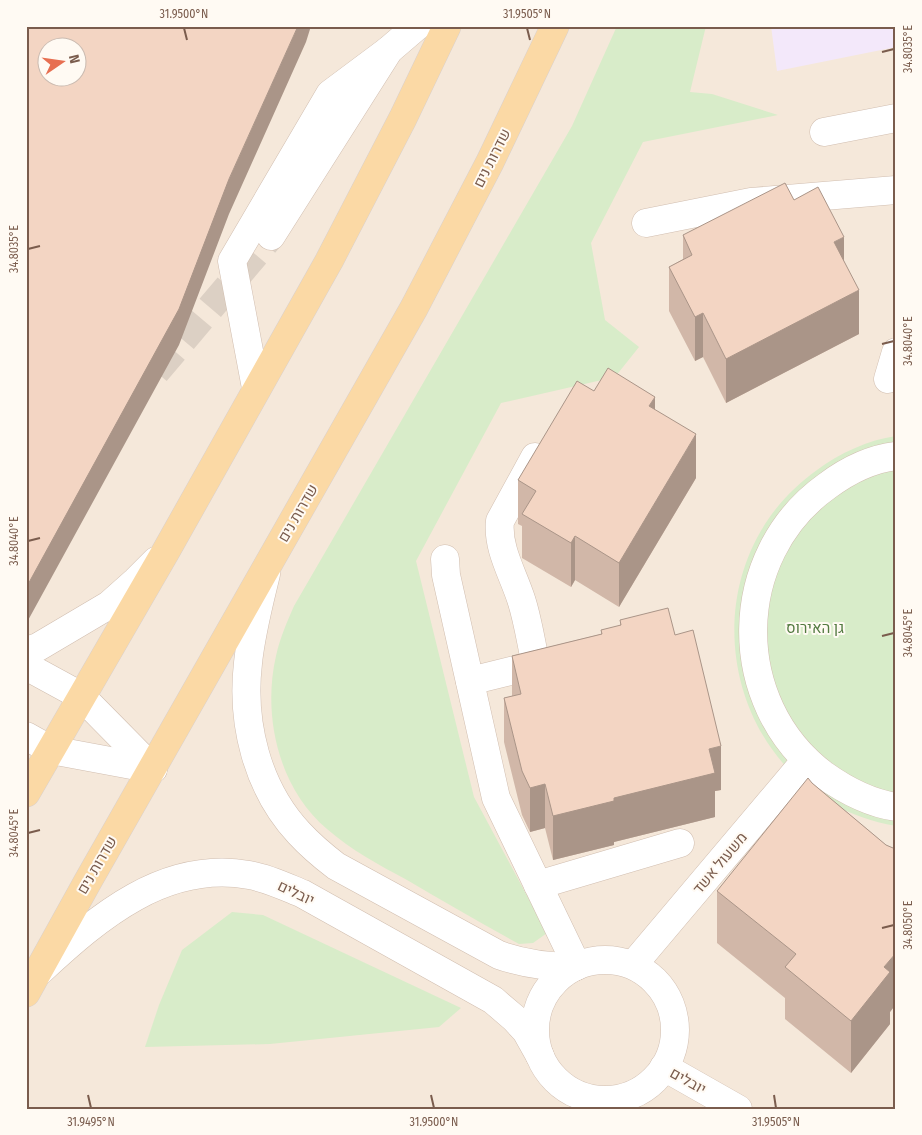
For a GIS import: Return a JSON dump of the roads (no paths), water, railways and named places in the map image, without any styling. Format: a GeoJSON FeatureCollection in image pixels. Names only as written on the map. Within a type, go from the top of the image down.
{"type":"FeatureCollection","features":[{"type":"Feature","properties":{"kind":"main road"},"geometry":{"type":"LineString","coordinates":[[26,793],[166,551],[329,261],[403,118],[447,26]]}},
{"type":"Feature","properties":{"kind":"main road","name":"שדרות נים"},"geometry":{"type":"LineString","coordinates":[[30,985],[414,308],[494,154],[555,26]]}},
{"type":"Feature","properties":{"kind":"street"},"geometry":{"type":"LineString","coordinates":[[256,388],[232,261],[330,94],[389,50],[416,26]]}},
{"type":"Feature","properties":{"kind":"street"},"geometry":{"type":"LineString","coordinates":[[271,236],[389,50]]}},
{"type":"Feature","properties":{"kind":"street"},"geometry":{"type":"LineString","coordinates":[[824,132],[896,118]]}},
{"type":"Feature","properties":{"kind":"street"},"geometry":{"type":"LineString","coordinates":[[646,223],[751,202],[896,190]]}},
{"type":"Feature","properties":{"kind":"street"},"geometry":{"type":"LineString","coordinates":[[888,379],[896,352]]}},
{"type":"Feature","properties":{"kind":"street"},"geometry":{"type":"LineString","coordinates":[[536,664],[522,601],[500,541],[499,527],[500,521],[548,434]]}},
{"type":"Feature","properties":{"kind":"street"},"geometry":{"type":"LineString","coordinates":[[896,456],[863,465],[838,478],[815,494],[796,514],[779,536],[766,560],[758,586],[753,614],[753,642],[757,672],[766,700],[778,725],[795,748],[806,760],[837,784],[861,796],[896,807]]}},
{"type":"Feature","properties":{"kind":"street"},"geometry":{"type":"LineString","coordinates":[[26,651],[47,642],[109,605],[136,582],[166,551]]}},
{"type":"Feature","properties":{"kind":"street"},"geometry":{"type":"LineString","coordinates":[[445,559],[446,575],[496,798],[575,966]]}},
{"type":"Feature","properties":{"kind":"street"},"geometry":{"type":"LineString","coordinates":[[267,568],[248,664],[248,718],[259,768],[269,790],[298,832],[315,850],[336,866],[498,955],[527,964],[550,967],[575,966]]}},
{"type":"Feature","properties":{"kind":"street"},"geometry":{"type":"LineString","coordinates":[[470,681],[573,656]]}},
{"type":"Feature","properties":{"kind":"street"},"geometry":{"type":"LineString","coordinates":[[26,666],[81,696],[153,768]]}},
{"type":"Feature","properties":{"kind":"street"},"geometry":{"type":"LineString","coordinates":[[26,736],[50,750],[153,768]]}},
{"type":"Feature","properties":{"kind":"street","name":"משעול אשד"},"geometry":{"type":"LineString","coordinates":[[632,965],[806,760]]}},
{"type":"Feature","properties":{"kind":"street"},"geometry":{"type":"LineString","coordinates":[[538,885],[680,843]]}},
{"type":"Feature","properties":{"kind":"street","name":"יובלים"},"geometry":{"type":"LineString","coordinates":[[30,985],[71,942],[105,915],[155,886],[177,878],[201,873],[224,872],[250,875],[276,882],[303,894],[485,994],[514,1018],[526,1031],[540,1056]]}},
{"type":"Feature","properties":{"kind":"street"},"geometry":{"type":"LineString","coordinates":[[606,960],[632,965],[651,977],[665,993],[673,1014],[675,1036],[670,1057],[658,1076],[642,1090],[621,1098],[598,1100],[577,1094],[552,1075],[540,1056],[535,1028],[537,1012],[541,1002],[552,984],[575,966],[589,961],[606,960]]}},
{"type":"Feature","properties":{"kind":"street","name":"יובלים"},"geometry":{"type":"LineString","coordinates":[[664,1067],[738,1109]]}},
{"type":"Feature","properties":{"kind":"tunnel"},"geometry":{"type":"LineString","coordinates":[[156,372],[271,236]]}},
{"type":"Feature","properties":{"kind":"park label","name":"גן האירוס"},"geometry":{"type":"Point","coordinates":[815,628]}}]}
